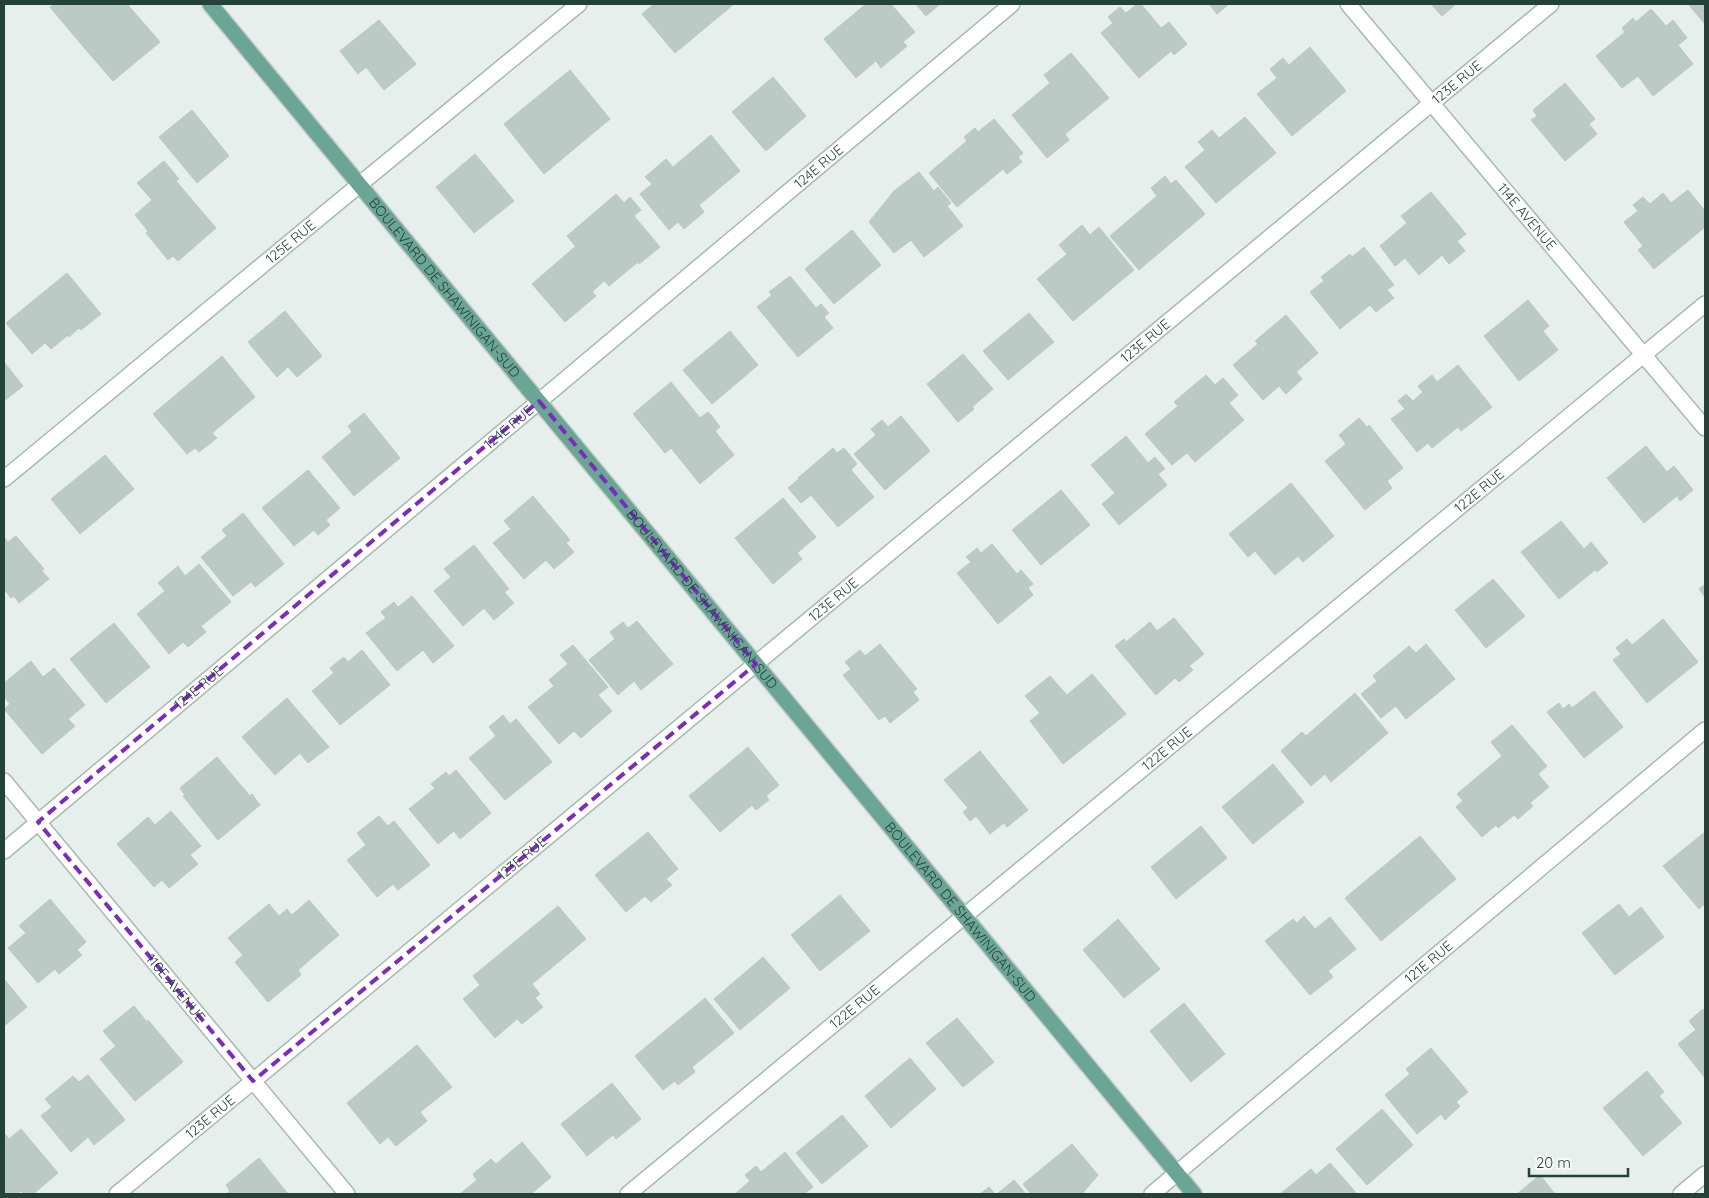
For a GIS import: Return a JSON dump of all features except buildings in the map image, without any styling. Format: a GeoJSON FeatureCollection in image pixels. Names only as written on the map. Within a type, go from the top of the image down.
{"type":"FeatureCollection","features":[{"type":"Feature","properties":{"kind":"main road","name":"BOULEVARD DE SHAWINIGAN-SUD"},"geometry":{"type":"LineString","coordinates":[[210,4],[1194,1194]]}},
{"type":"Feature","properties":{"kind":"street","name":"125E RUE"},"geometry":{"type":"LineString","coordinates":[[4,479],[579,4]]}},
{"type":"Feature","properties":{"kind":"street","name":"124E RUE"},"geometry":{"type":"LineString","coordinates":[[4,851],[1012,4]]}},
{"type":"Feature","properties":{"kind":"street","name":"114E AVENUE"},"geometry":{"type":"LineString","coordinates":[[1348,4],[1705,428]]}},
{"type":"Feature","properties":{"kind":"street","name":"123E RUE"},"geometry":{"type":"LineString","coordinates":[[117,1194],[1551,4]]}},
{"type":"Feature","properties":{"kind":"street","name":"122E RUE"},"geometry":{"type":"LineString","coordinates":[[628,1194],[1705,304]]}},
{"type":"Feature","properties":{"kind":"street","name":"121E RUE"},"geometry":{"type":"LineString","coordinates":[[1152,1194],[1705,730]]}},
{"type":"Feature","properties":{"kind":"street","name":"110E AVENUE"},"geometry":{"type":"LineString","coordinates":[[4,781],[347,1194]]}},
{"type":"Feature","properties":{"kind":"street"},"geometry":{"type":"LineString","coordinates":[[1681,1194],[1705,1174]]}},
{"type":"Feature","properties":{"kind":"highlighted area"},"geometry":{"type":"Polygon","coordinates":[[[539,401],[756,664],[253,1081],[38,822],[539,401]]]}}]}
